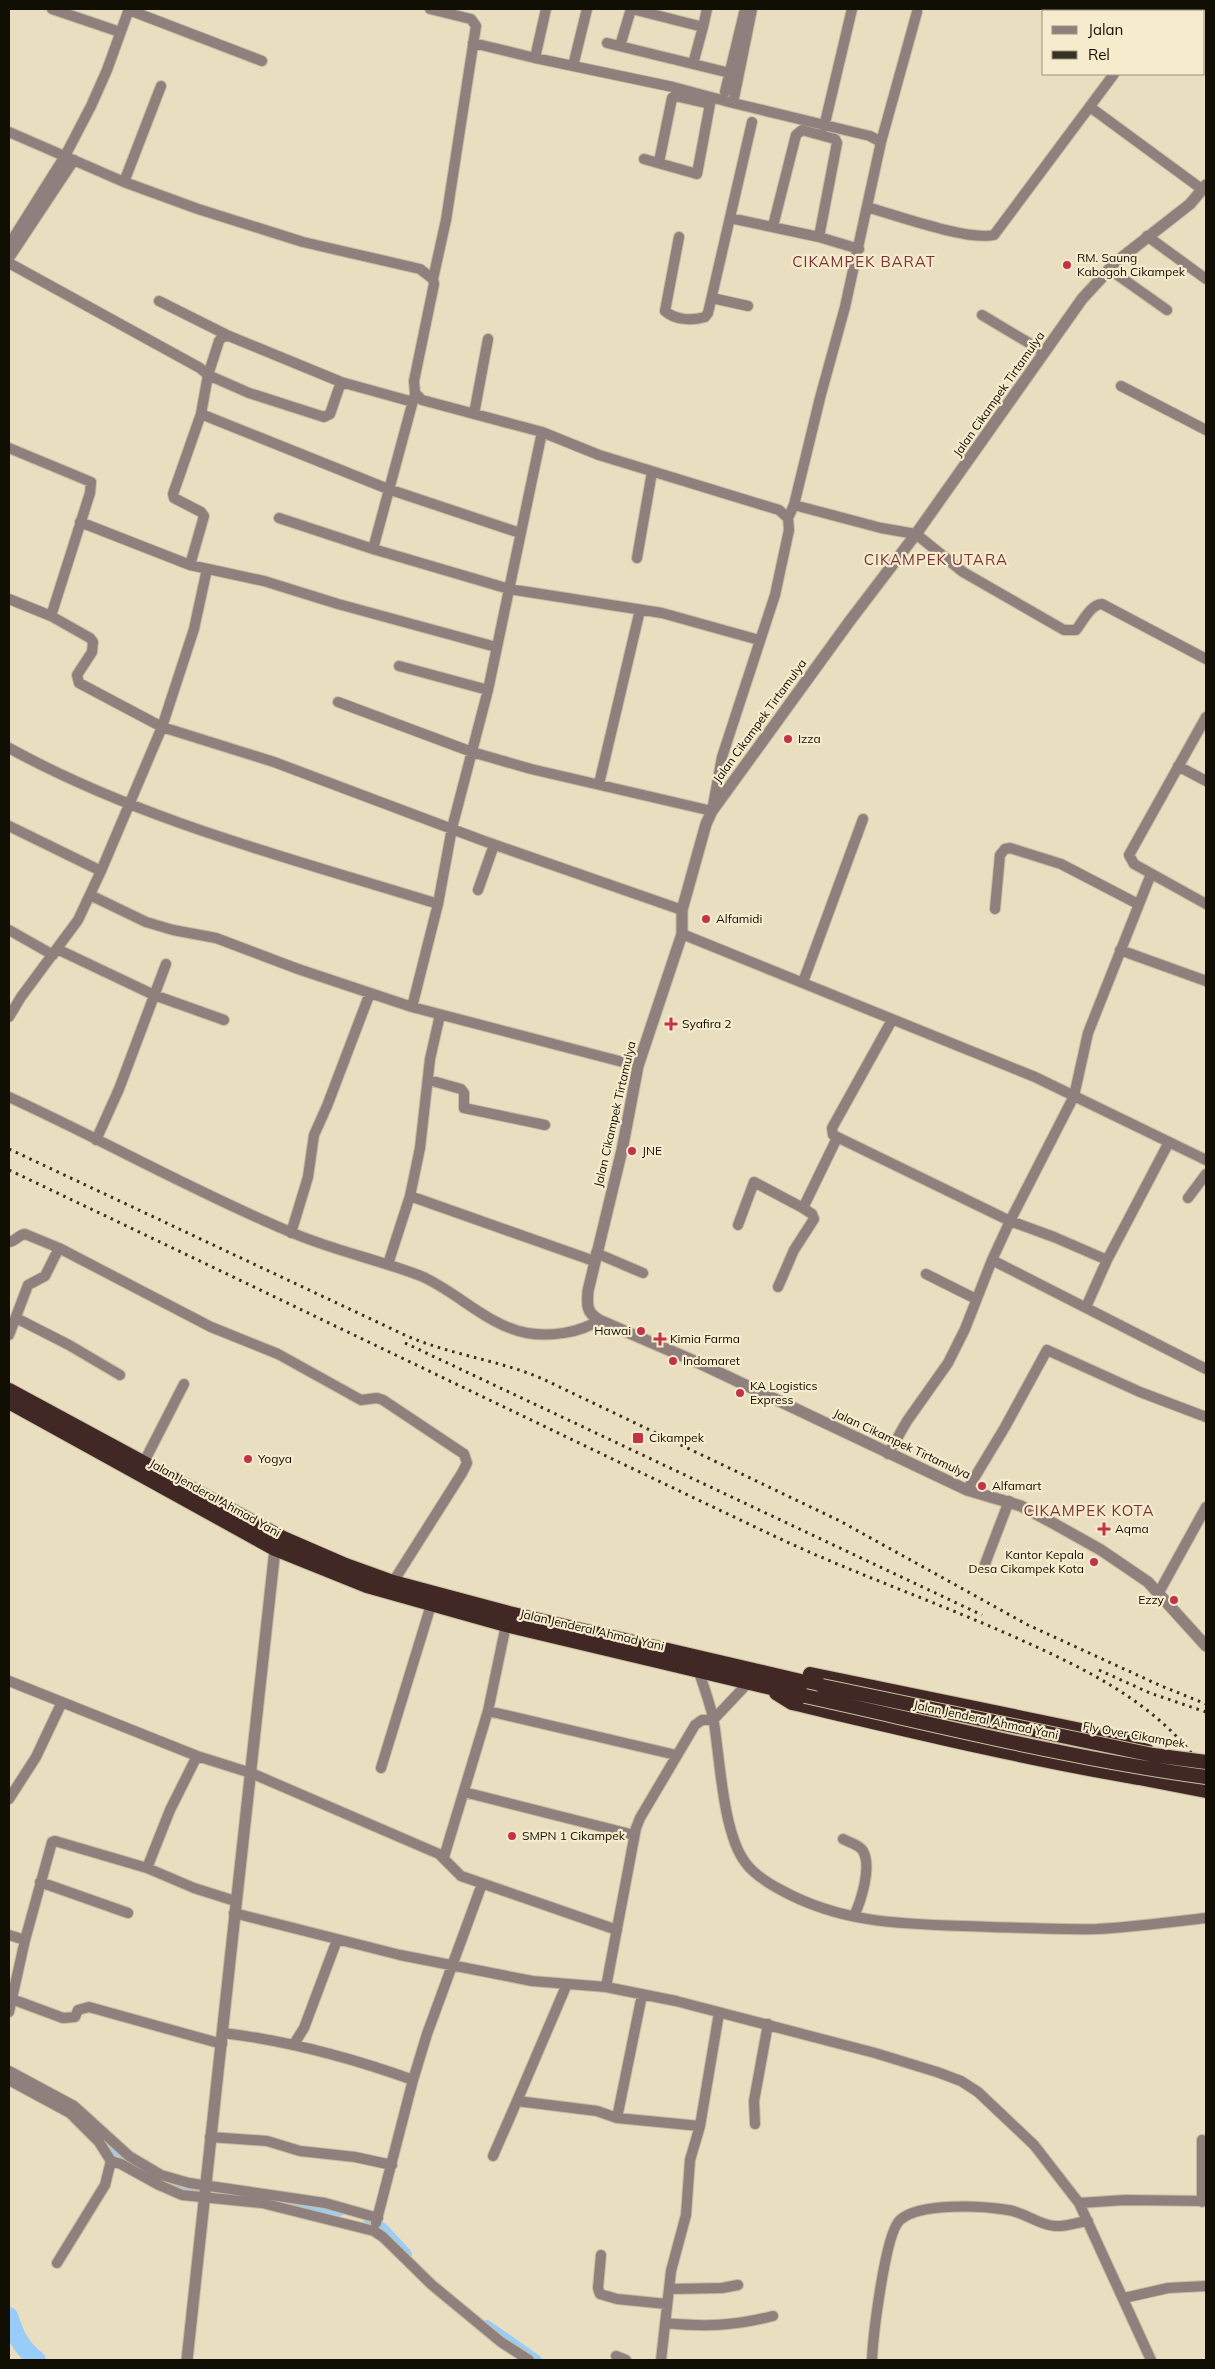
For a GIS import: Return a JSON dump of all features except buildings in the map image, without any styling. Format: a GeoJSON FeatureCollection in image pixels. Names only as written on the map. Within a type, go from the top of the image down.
{"type":"FeatureCollection","features":[{"type":"Feature","properties":{"kind":"highway","name":"Jalan Jenderal Ahmad Yani"},"geometry":{"type":"LineString","coordinates":[[9,1390],[144,1462],[279,1543],[393,1582],[509,1612],[740,1665],[822,1686]]}},
{"type":"Feature","properties":{"kind":"highway","name":"Jalan Jenderal Ahmad Yani"},"geometry":{"type":"LineString","coordinates":[[9,1402],[279,1543],[367,1586],[431,1605],[769,1688],[1043,1748],[1133,1766],[1206,1777]]}},
{"type":"Feature","properties":{"kind":"highway"},"geometry":{"type":"LineString","coordinates":[[740,1665],[792,1671],[1134,1741],[1145,1746],[1149,1753],[1149,1766],[1139,1778]]}},
{"type":"Feature","properties":{"kind":"highway","name":"Fly Over Cikampek"},"geometry":{"type":"LineString","coordinates":[[822,1686],[1153,1755],[1206,1762]]}},
{"type":"Feature","properties":{"kind":"highway"},"geometry":{"type":"LineString","coordinates":[[769,1688],[792,1703],[991,1749],[1206,1791]]}},
{"type":"Feature","properties":{"kind":"street"},"geometry":{"type":"LineString","coordinates":[[52,9],[120,32]]}},
{"type":"Feature","properties":{"kind":"street"},"geometry":{"type":"LineString","coordinates":[[9,258],[69,158],[99,90],[129,9],[262,61]]}},
{"type":"Feature","properties":{"kind":"street"},"geometry":{"type":"LineString","coordinates":[[373,549],[414,398],[414,381],[434,290],[433,279],[446,220],[476,26],[471,19],[430,9]]}},
{"type":"Feature","properties":{"kind":"street"},"geometry":{"type":"LineString","coordinates":[[535,58],[546,9]]}},
{"type":"Feature","properties":{"kind":"street"},"geometry":{"type":"LineString","coordinates":[[573,66],[587,9]]}},
{"type":"Feature","properties":{"kind":"street"},"geometry":{"type":"LineString","coordinates":[[620,46],[632,9],[668,13],[703,27]]}},
{"type":"Feature","properties":{"kind":"street"},"geometry":{"type":"LineString","coordinates":[[693,64],[707,9]]}},
{"type":"Feature","properties":{"kind":"street"},"geometry":{"type":"LineString","coordinates":[[733,104],[734,74],[745,9]]}},
{"type":"Feature","properties":{"kind":"street"},"geometry":{"type":"LineString","coordinates":[[659,162],[672,98],[675,96],[710,104],[723,96],[734,74],[752,9]]}},
{"type":"Feature","properties":{"kind":"street"},"geometry":{"type":"LineString","coordinates":[[824,126],[852,9]]}},
{"type":"Feature","properties":{"kind":"street"},"geometry":{"type":"LineString","coordinates":[[338,702],[472,752],[531,769],[712,811],[722,756],[774,595],[789,530],[788,518],[794,505],[859,249],[881,142],[917,12]]}},
{"type":"Feature","properties":{"kind":"street"},"geometry":{"type":"LineString","coordinates":[[607,43],[734,74]]}},
{"type":"Feature","properties":{"kind":"street"},"geometry":{"type":"LineString","coordinates":[[473,44],[723,96],[733,104],[876,138],[881,142]]}},
{"type":"Feature","properties":{"kind":"street"},"geometry":{"type":"LineString","coordinates":[[867,207],[922,224],[981,237],[994,235],[1113,75]]}},
{"type":"Feature","properties":{"kind":"street"},"geometry":{"type":"LineString","coordinates":[[124,182],[161,86]]}},
{"type":"Feature","properties":{"kind":"street"},"geometry":{"type":"LineString","coordinates":[[644,159],[697,174],[710,104]]}},
{"type":"Feature","properties":{"kind":"street"},"geometry":{"type":"LineString","coordinates":[[1090,107],[1205,188]]}},
{"type":"Feature","properties":{"kind":"street"},"geometry":{"type":"LineString","coordinates":[[679,238],[664,311],[669,315],[693,321],[705,318],[712,298],[752,122]]}},
{"type":"Feature","properties":{"kind":"street"},"geometry":{"type":"LineString","coordinates":[[773,226],[796,135],[802,130],[835,139],[837,143],[819,237]]}},
{"type":"Feature","properties":{"kind":"street"},"geometry":{"type":"LineString","coordinates":[[9,132],[124,182],[269,232],[420,270],[433,279]]}},
{"type":"Feature","properties":{"kind":"street"},"geometry":{"type":"LineString","coordinates":[[9,245],[69,158]]}},
{"type":"Feature","properties":{"kind":"street","name":"Jalan Cikampek Tirtamulya"},"geometry":{"type":"LineString","coordinates":[[1205,188],[1190,204],[1147,236],[1109,268],[1082,299],[916,534],[849,622],[712,811],[706,824],[682,910],[682,934],[638,1066],[622,1150],[595,1257],[588,1291],[587,1308],[590,1314],[599,1320],[699,1363],[888,1454],[967,1490],[1021,1506],[1101,1550],[1148,1582],[1206,1646]]}},
{"type":"Feature","properties":{"kind":"street"},"geometry":{"type":"LineString","coordinates":[[730,218],[819,237],[859,249]]}},
{"type":"Feature","properties":{"kind":"street"},"geometry":{"type":"LineString","coordinates":[[1147,236],[1206,279]]}},
{"type":"Feature","properties":{"kind":"street"},"geometry":{"type":"LineString","coordinates":[[9,263],[200,368],[208,375],[249,393],[324,417],[330,414],[341,382]]}},
{"type":"Feature","properties":{"kind":"street"},"geometry":{"type":"LineString","coordinates":[[1109,268],[1167,310]]}},
{"type":"Feature","properties":{"kind":"street"},"geometry":{"type":"LineString","coordinates":[[712,298],[748,306]]}},
{"type":"Feature","properties":{"kind":"street"},"geometry":{"type":"LineString","coordinates":[[159,301],[228,336],[341,382],[414,398],[542,432],[599,455],[779,510],[788,518]]}},
{"type":"Feature","properties":{"kind":"street"},"geometry":{"type":"LineString","coordinates":[[982,315],[1044,352]]}},
{"type":"Feature","properties":{"kind":"street"},"geometry":{"type":"LineString","coordinates":[[190,565],[204,516],[201,512],[174,498],[173,494],[201,414],[208,375],[219,341],[222,337],[228,336]]}},
{"type":"Feature","properties":{"kind":"street"},"geometry":{"type":"LineString","coordinates":[[474,414],[488,339]]}},
{"type":"Feature","properties":{"kind":"street"},"geometry":{"type":"LineString","coordinates":[[1121,386],[1206,430]]}},
{"type":"Feature","properties":{"kind":"street"},"geometry":{"type":"LineString","coordinates":[[201,414],[388,489],[520,533]]}},
{"type":"Feature","properties":{"kind":"street"},"geometry":{"type":"LineString","coordinates":[[412,1007],[438,904],[452,828],[488,690],[542,432]]}},
{"type":"Feature","properties":{"kind":"street"},"geometry":{"type":"LineString","coordinates":[[9,448],[91,482],[90,493],[51,616]]}},
{"type":"Feature","properties":{"kind":"street"},"geometry":{"type":"LineString","coordinates":[[637,558],[652,472]]}},
{"type":"Feature","properties":{"kind":"street"},"geometry":{"type":"LineString","coordinates":[[794,505],[881,528],[916,534],[963,572],[1064,630],[1076,630],[1093,607],[1102,604],[1206,659]]}},
{"type":"Feature","properties":{"kind":"street"},"geometry":{"type":"LineString","coordinates":[[279,518],[373,549],[509,589],[640,610],[707,625],[759,640]]}},
{"type":"Feature","properties":{"kind":"street"},"geometry":{"type":"LineString","coordinates":[[80,522],[190,565],[264,581],[496,647]]}},
{"type":"Feature","properties":{"kind":"street"},"geometry":{"type":"LineString","coordinates":[[9,1017],[78,920],[101,871],[162,727],[194,629],[206,569]]}},
{"type":"Feature","properties":{"kind":"street"},"geometry":{"type":"LineString","coordinates":[[9,599],[51,616],[90,638],[93,642],[92,652],[77,676],[79,683],[162,727],[274,762],[494,845],[682,910]]}},
{"type":"Feature","properties":{"kind":"street"},"geometry":{"type":"LineString","coordinates":[[599,784],[640,610]]}},
{"type":"Feature","properties":{"kind":"street"},"geometry":{"type":"LineString","coordinates":[[399,666],[488,690]]}},
{"type":"Feature","properties":{"kind":"street"},"geometry":{"type":"LineString","coordinates":[[1206,716],[1130,851],[1130,861],[1206,904]]}},
{"type":"Feature","properties":{"kind":"street"},"geometry":{"type":"LineString","coordinates":[[9,748],[80,785],[128,804],[232,840],[438,904]]}},
{"type":"Feature","properties":{"kind":"street"},"geometry":{"type":"LineString","coordinates":[[1178,766],[1206,781]]}},
{"type":"Feature","properties":{"kind":"street"},"geometry":{"type":"LineString","coordinates":[[803,982],[863,820]]}},
{"type":"Feature","properties":{"kind":"street"},"geometry":{"type":"LineString","coordinates":[[9,826],[101,871]]}},
{"type":"Feature","properties":{"kind":"street"},"geometry":{"type":"LineString","coordinates":[[478,890],[494,845]]}},
{"type":"Feature","properties":{"kind":"street"},"geometry":{"type":"LineString","coordinates":[[995,908],[1000,855],[1005,849],[1010,848],[1061,864],[1138,904]]}},
{"type":"Feature","properties":{"kind":"street"},"geometry":{"type":"LineString","coordinates":[[888,1454],[907,1421],[948,1363],[965,1329],[992,1260],[1010,1221],[1074,1096],[1088,1034],[1151,874]]}},
{"type":"Feature","properties":{"kind":"street"},"geometry":{"type":"LineString","coordinates":[[90,895],[146,922],[173,930],[216,938],[298,969],[412,1007],[638,1066]]}},
{"type":"Feature","properties":{"kind":"street"},"geometry":{"type":"LineString","coordinates":[[9,930],[154,995],[224,1020]]}},
{"type":"Feature","properties":{"kind":"street"},"geometry":{"type":"LineString","coordinates":[[682,934],[1035,1077],[1206,1160]]}},
{"type":"Feature","properties":{"kind":"street"},"geometry":{"type":"LineString","coordinates":[[1120,950],[1206,980]]}},
{"type":"Feature","properties":{"kind":"street"},"geometry":{"type":"LineString","coordinates":[[96,1140],[119,1089],[166,964]]}},
{"type":"Feature","properties":{"kind":"street"},"geometry":{"type":"LineString","coordinates":[[291,1233],[308,1177],[314,1135],[370,993]]}},
{"type":"Feature","properties":{"kind":"street"},"geometry":{"type":"LineString","coordinates":[[388,1264],[410,1196],[420,1148],[430,1059],[440,1015]]}},
{"type":"Feature","properties":{"kind":"street"},"geometry":{"type":"LineString","coordinates":[[892,1020],[832,1128],[833,1135],[1010,1221],[1054,1237],[1107,1260]]}},
{"type":"Feature","properties":{"kind":"street"},"geometry":{"type":"LineString","coordinates":[[428,1080],[461,1089],[464,1092],[464,1108],[545,1125]]}},
{"type":"Feature","properties":{"kind":"street"},"geometry":{"type":"LineString","coordinates":[[9,1097],[291,1233],[423,1277],[450,1291],[483,1315],[528,1333],[574,1333],[599,1320]]}},
{"type":"Feature","properties":{"kind":"street"},"geometry":{"type":"LineString","coordinates":[[803,1208],[837,1138]]}},
{"type":"Feature","properties":{"kind":"street"},"geometry":{"type":"LineString","coordinates":[[1086,1306],[1107,1260],[1169,1142]]}},
{"type":"Feature","properties":{"kind":"street"},"geometry":{"type":"LineString","coordinates":[[1188,1198],[1206,1174]]}},
{"type":"Feature","properties":{"kind":"street"},"geometry":{"type":"LineString","coordinates":[[738,1225],[754,1182],[812,1214],[814,1219],[794,1250],[778,1288]]}},
{"type":"Feature","properties":{"kind":"street"},"geometry":{"type":"LineString","coordinates":[[410,1196],[643,1273]]}},
{"type":"Feature","properties":{"kind":"street"},"geometry":{"type":"LineString","coordinates":[[9,1242],[25,1234],[59,1248],[211,1327],[278,1354],[361,1400],[378,1398],[383,1400],[464,1454],[467,1463],[462,1473],[393,1582]]}},
{"type":"Feature","properties":{"kind":"street"},"geometry":{"type":"LineString","coordinates":[[9,1335],[28,1286],[45,1276],[59,1248]]}},
{"type":"Feature","properties":{"kind":"street"},"geometry":{"type":"LineString","coordinates":[[992,1260],[1086,1306],[1206,1369]]}},
{"type":"Feature","properties":{"kind":"street"},"geometry":{"type":"LineString","coordinates":[[926,1274],[976,1299]]}},
{"type":"Feature","properties":{"kind":"street"},"geometry":{"type":"LineString","coordinates":[[16,1318],[69,1345],[120,1375]]}},
{"type":"Feature","properties":{"kind":"street"},"geometry":{"type":"LineString","coordinates":[[967,1490],[1006,1427],[1047,1350],[1140,1392],[1206,1417]]}},
{"type":"Feature","properties":{"kind":"street"},"geometry":{"type":"LineString","coordinates":[[144,1462],[184,1384]]}},
{"type":"Feature","properties":{"kind":"street"},"geometry":{"type":"LineString","coordinates":[[985,1564],[1009,1502]]}},
{"type":"Feature","properties":{"kind":"street"},"geometry":{"type":"LineString","coordinates":[[1158,1594],[1206,1508]]}},
{"type":"Feature","properties":{"kind":"street"},"geometry":{"type":"LineString","coordinates":[[187,2360],[203,2191],[222,2038],[234,1907],[279,1543]]}},
{"type":"Feature","properties":{"kind":"street"},"geometry":{"type":"LineString","coordinates":[[381,1768],[431,1605]]}},
{"type":"Feature","properties":{"kind":"street"},"geometry":{"type":"LineString","coordinates":[[444,1857],[488,1711],[506,1624]]}},
{"type":"Feature","properties":{"kind":"street"},"geometry":{"type":"LineString","coordinates":[[699,1672],[713,1720],[729,1824],[738,1850],[746,1863],[765,1880],[790,1895],[828,1911],[912,1924],[1059,1929],[1098,1928],[1206,1918]]}},
{"type":"Feature","properties":{"kind":"street"},"geometry":{"type":"LineString","coordinates":[[9,1681],[197,1756],[251,1773],[444,1857],[456,1872],[482,1884],[617,1930]]}},
{"type":"Feature","properties":{"kind":"street"},"geometry":{"type":"LineString","coordinates":[[606,1987],[634,1835],[640,1818],[676,1754],[695,1725],[702,1720],[713,1720],[748,1683]]}},
{"type":"Feature","properties":{"kind":"street"},"geometry":{"type":"LineString","coordinates":[[9,1799],[36,1757],[62,1702]]}},
{"type":"Feature","properties":{"kind":"street"},"geometry":{"type":"LineString","coordinates":[[488,1711],[676,1754]]}},
{"type":"Feature","properties":{"kind":"street"},"geometry":{"type":"LineString","coordinates":[[147,1868],[170,1810],[197,1756]]}},
{"type":"Feature","properties":{"kind":"street"},"geometry":{"type":"LineString","coordinates":[[464,1792],[634,1835]]}},
{"type":"Feature","properties":{"kind":"street"},"geometry":{"type":"LineString","coordinates":[[843,1838],[861,1848],[864,1854],[863,1892],[854,1916]]}},
{"type":"Feature","properties":{"kind":"street"},"geometry":{"type":"LineString","coordinates":[[9,2012],[40,1882],[52,1842],[55,1841],[147,1868],[234,1907],[337,1940],[532,1981],[606,1987],[768,2024],[909,2063],[961,2081],[978,2092],[1034,2145],[1079,2203],[1151,2360]]}},
{"type":"Feature","properties":{"kind":"street"},"geometry":{"type":"LineString","coordinates":[[40,1882],[128,1913]]}},
{"type":"Feature","properties":{"kind":"street"},"geometry":{"type":"LineString","coordinates":[[376,2224],[413,2080],[451,1964],[482,1884]]}},
{"type":"Feature","properties":{"kind":"street"},"geometry":{"type":"LineString","coordinates":[[9,1935],[25,1940]]}},
{"type":"Feature","properties":{"kind":"street"},"geometry":{"type":"LineString","coordinates":[[294,2044],[304,2028],[337,1940]]}},
{"type":"Feature","properties":{"kind":"street"},"geometry":{"type":"LineString","coordinates":[[493,2156],[567,1984]]}},
{"type":"Feature","properties":{"kind":"street"},"geometry":{"type":"LineString","coordinates":[[617,2118],[642,1995]]}},
{"type":"Feature","properties":{"kind":"street"},"geometry":{"type":"LineString","coordinates":[[11,1999],[63,2018],[75,2017],[78,2010],[89,2007],[222,2038],[264,2037],[349,2057],[413,2080]]}},
{"type":"Feature","properties":{"kind":"street"},"geometry":{"type":"LineString","coordinates":[[661,2360],[671,2271],[686,2215],[690,2160],[700,2126],[719,2013]]}},
{"type":"Feature","properties":{"kind":"street"},"geometry":{"type":"LineString","coordinates":[[755,2124],[754,2101],[768,2024]]}},
{"type":"Feature","properties":{"kind":"street"},"geometry":{"type":"LineString","coordinates":[[9,2071],[74,2106],[113,2155],[189,2183],[203,2191]]}},
{"type":"Feature","properties":{"kind":"street"},"geometry":{"type":"LineString","coordinates":[[9,2080],[70,2113],[122,2164],[158,2185],[182,2195],[203,2191],[325,2204],[376,2224],[383,2237],[432,2285],[501,2342],[529,2360]]}},
{"type":"Feature","properties":{"kind":"street"},"geometry":{"type":"LineString","coordinates":[[517,2102],[598,2111],[617,2118],[700,2126]]}},
{"type":"Feature","properties":{"kind":"street"},"geometry":{"type":"LineString","coordinates":[[210,2137],[266,2140],[300,2151],[355,2157],[392,2165]]}},
{"type":"Feature","properties":{"kind":"street"},"geometry":{"type":"LineString","coordinates":[[1079,2203],[1125,2200],[1204,2202],[1202,2140]]}},
{"type":"Feature","properties":{"kind":"street"},"geometry":{"type":"LineString","coordinates":[[57,2263],[105,2185],[113,2155]]}},
{"type":"Feature","properties":{"kind":"street"},"geometry":{"type":"LineString","coordinates":[[872,2360],[874,2330],[885,2269],[895,2227],[903,2217],[936,2207],[975,2207],[1016,2212],[1056,2226],[1088,2221]]}},
{"type":"Feature","properties":{"kind":"street"},"geometry":{"type":"LineString","coordinates":[[601,2255],[598,2288],[600,2294],[617,2299],[667,2304]]}},
{"type":"Feature","properties":{"kind":"street"},"geometry":{"type":"LineString","coordinates":[[670,2289],[722,2288],[738,2285]]}},
{"type":"Feature","properties":{"kind":"street"},"geometry":{"type":"LineString","coordinates":[[1124,2298],[1168,2288],[1206,2286]]}},
{"type":"Feature","properties":{"kind":"street"},"geometry":{"type":"LineString","coordinates":[[665,2323],[714,2326],[745,2323],[773,2316]]}},
{"type":"Feature","properties":{"kind":"waterway"},"geometry":{"type":"LineString","coordinates":[[97,2133],[118,2157],[131,2166]]}},
{"type":"Feature","properties":{"kind":"waterway"},"geometry":{"type":"LineString","coordinates":[[149,2175],[178,2186],[211,2193]]}},
{"type":"Feature","properties":{"kind":"waterway"},"geometry":{"type":"LineString","coordinates":[[295,2203],[340,2211]]}},
{"type":"Feature","properties":{"kind":"waterway"},"geometry":{"type":"LineString","coordinates":[[368,2219],[382,2227],[407,2254]]}},
{"type":"Feature","properties":{"kind":"waterway"},"geometry":{"type":"LineString","coordinates":[[9,2316],[19,2341],[37,2360]]}},
{"type":"Feature","properties":{"kind":"waterway"},"geometry":{"type":"LineString","coordinates":[[487,2325],[537,2360]]}},
{"type":"Feature","properties":{"kind":"railway"},"geometry":{"type":"LineString","coordinates":[[9,1149],[407,1336],[424,1343],[526,1372],[543,1379],[840,1521],[1028,1625],[1159,1685],[1206,1704]]}},
{"type":"Feature","properties":{"kind":"railway"},"geometry":{"type":"LineString","coordinates":[[9,1170],[772,1535],[980,1622],[1065,1661],[1118,1690],[1143,1707],[1187,1748],[1206,1773]]}},
{"type":"Feature","properties":{"kind":"railway"},"geometry":{"type":"LineString","coordinates":[[405,1343],[982,1615]]}},
{"type":"Feature","properties":{"kind":"railway"},"geometry":{"type":"LineString","coordinates":[[1099,1670],[1150,1693],[1206,1712]]}},
{"type":"Feature","properties":{"kind":"place","name":"RM. Saung Kabogoh Cikampek"},"geometry":{"type":"Point","coordinates":[1067,265]}},
{"type":"Feature","properties":{"kind":"place","name":"Izza"},"geometry":{"type":"Point","coordinates":[788,739]}},
{"type":"Feature","properties":{"kind":"place","name":"Alfamidi"},"geometry":{"type":"Point","coordinates":[706,919]}},
{"type":"Feature","properties":{"kind":"place","name":"Syafira 2"},"geometry":{"type":"Point","coordinates":[671,1024]}},
{"type":"Feature","properties":{"kind":"place","name":"JNE"},"geometry":{"type":"Point","coordinates":[632,1151]}},
{"type":"Feature","properties":{"kind":"place","name":"Hawai"},"geometry":{"type":"Point","coordinates":[641,1331]}},
{"type":"Feature","properties":{"kind":"place","name":"Kimia Farma"},"geometry":{"type":"Point","coordinates":[660,1339]}},
{"type":"Feature","properties":{"kind":"place","name":"Indomaret"},"geometry":{"type":"Point","coordinates":[673,1361]}},
{"type":"Feature","properties":{"kind":"place","name":"KA Logistics Express"},"geometry":{"type":"Point","coordinates":[740,1393]}},
{"type":"Feature","properties":{"kind":"place","name":"Cikampek"},"geometry":{"type":"Point","coordinates":[638,1438]}},
{"type":"Feature","properties":{"kind":"place","name":"Yogya"},"geometry":{"type":"Point","coordinates":[248,1459]}},
{"type":"Feature","properties":{"kind":"place","name":"Alfamart"},"geometry":{"type":"Point","coordinates":[982,1486]}},
{"type":"Feature","properties":{"kind":"place","name":"Aqma"},"geometry":{"type":"Point","coordinates":[1104,1529]}},
{"type":"Feature","properties":{"kind":"place","name":"Kantor Kepala Desa Cikampek Kota"},"geometry":{"type":"Point","coordinates":[1094,1562]}},
{"type":"Feature","properties":{"kind":"place","name":"Ezzy"},"geometry":{"type":"Point","coordinates":[1174,1600]}},
{"type":"Feature","properties":{"kind":"place","name":"SMPN 1 Cikampek"},"geometry":{"type":"Point","coordinates":[512,1836]}},
{"type":"Feature","properties":{"kind":"district","name":"CIKAMPEK BARAT"},"geometry":{"type":"Point","coordinates":[864,262]}},
{"type":"Feature","properties":{"kind":"district","name":"CIKAMPEK UTARA"},"geometry":{"type":"Point","coordinates":[936,560]}},
{"type":"Feature","properties":{"kind":"district","name":"CIKAMPEK KOTA"},"geometry":{"type":"Point","coordinates":[1089,1511]}}]}
